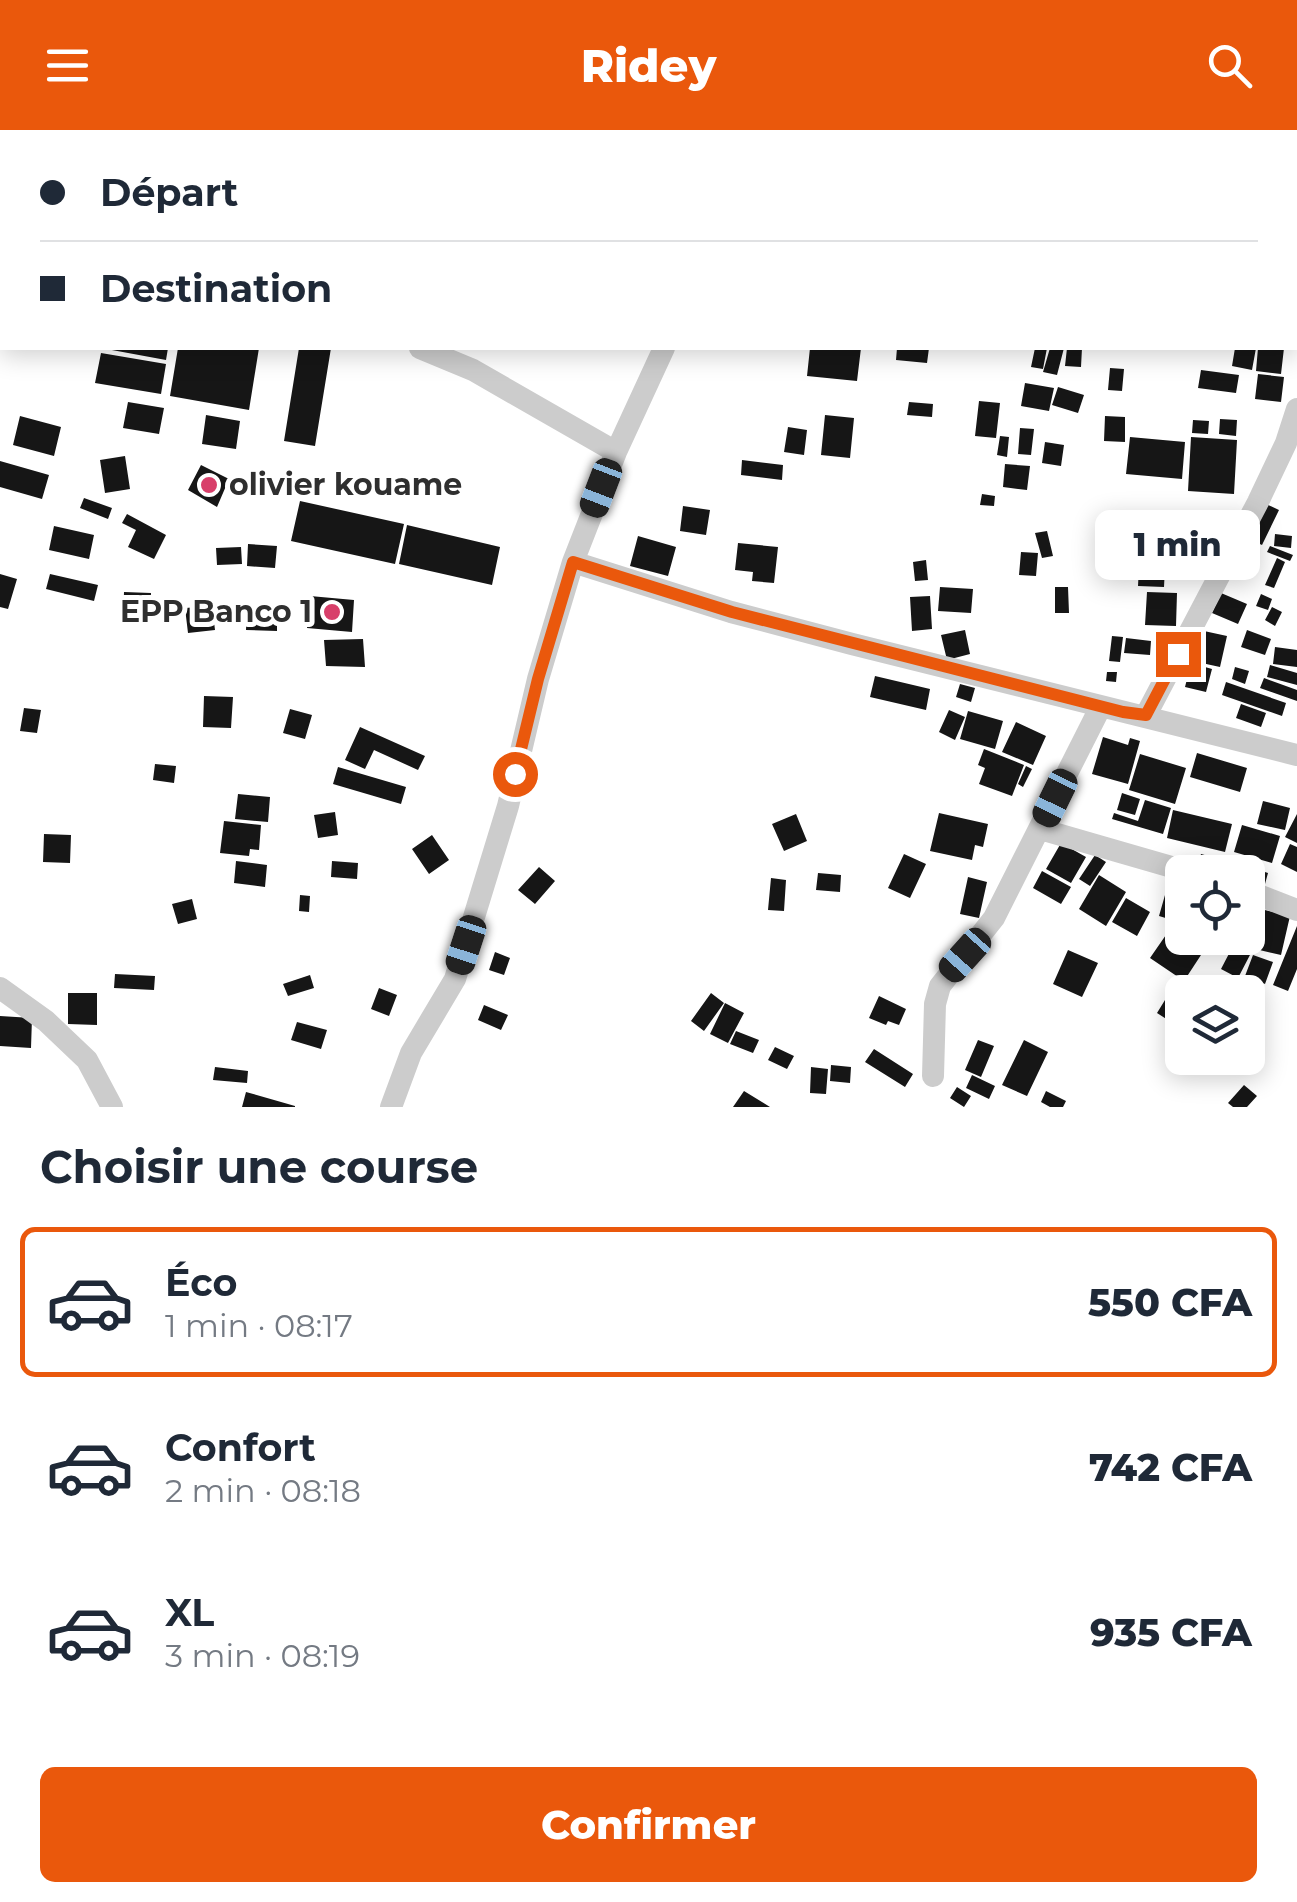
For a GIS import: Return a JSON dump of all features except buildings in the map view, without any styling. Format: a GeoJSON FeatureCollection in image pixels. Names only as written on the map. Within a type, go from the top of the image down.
{"type":"FeatureCollection","features":[{"type":"Feature","properties":{"kind":"street"},"geometry":{"type":"LineString","coordinates":[[425,350],[473,370],[616,452]]}},
{"type":"Feature","properties":{"kind":"street"},"geometry":{"type":"LineString","coordinates":[[391,1107],[411,1053],[455,980],[508,806],[538,679],[573,562],[648,376],[663,350]]}},
{"type":"Feature","properties":{"kind":"street"},"geometry":{"type":"LineString","coordinates":[[1146,715],[1292,444],[1297,408]]}},
{"type":"Feature","properties":{"kind":"street"},"geometry":{"type":"LineString","coordinates":[[573,562],[732,612],[1297,755]]}},
{"type":"Feature","properties":{"kind":"street"},"geometry":{"type":"LineString","coordinates":[[934,1076],[935,1004],[940,986],[994,918],[1100,708]]}},
{"type":"Feature","properties":{"kind":"street"},"geometry":{"type":"LineString","coordinates":[[1040,829],[1165,865]]}},
{"type":"Feature","properties":{"kind":"street"},"geometry":{"type":"LineString","coordinates":[[1265,898],[1297,910]]}},
{"type":"Feature","properties":{"kind":"street"},"geometry":{"type":"LineString","coordinates":[[0,988],[46,1020],[87,1060],[112,1107]]}},
{"type":"Feature","properties":{"kind":"place","name":"olivier kouame"},"geometry":{"type":"Point","coordinates":[209,485]}},
{"type":"Feature","properties":{"kind":"place","name":"EPP Banco 1"},"geometry":{"type":"Point","coordinates":[332,612]}},
{"type":"Feature","properties":{"kind":"route"},"geometry":{"type":"LineString","coordinates":[[515,774],[573,562],[732,612],[1123,712],[1146,715],[1178,654]]}}]}
